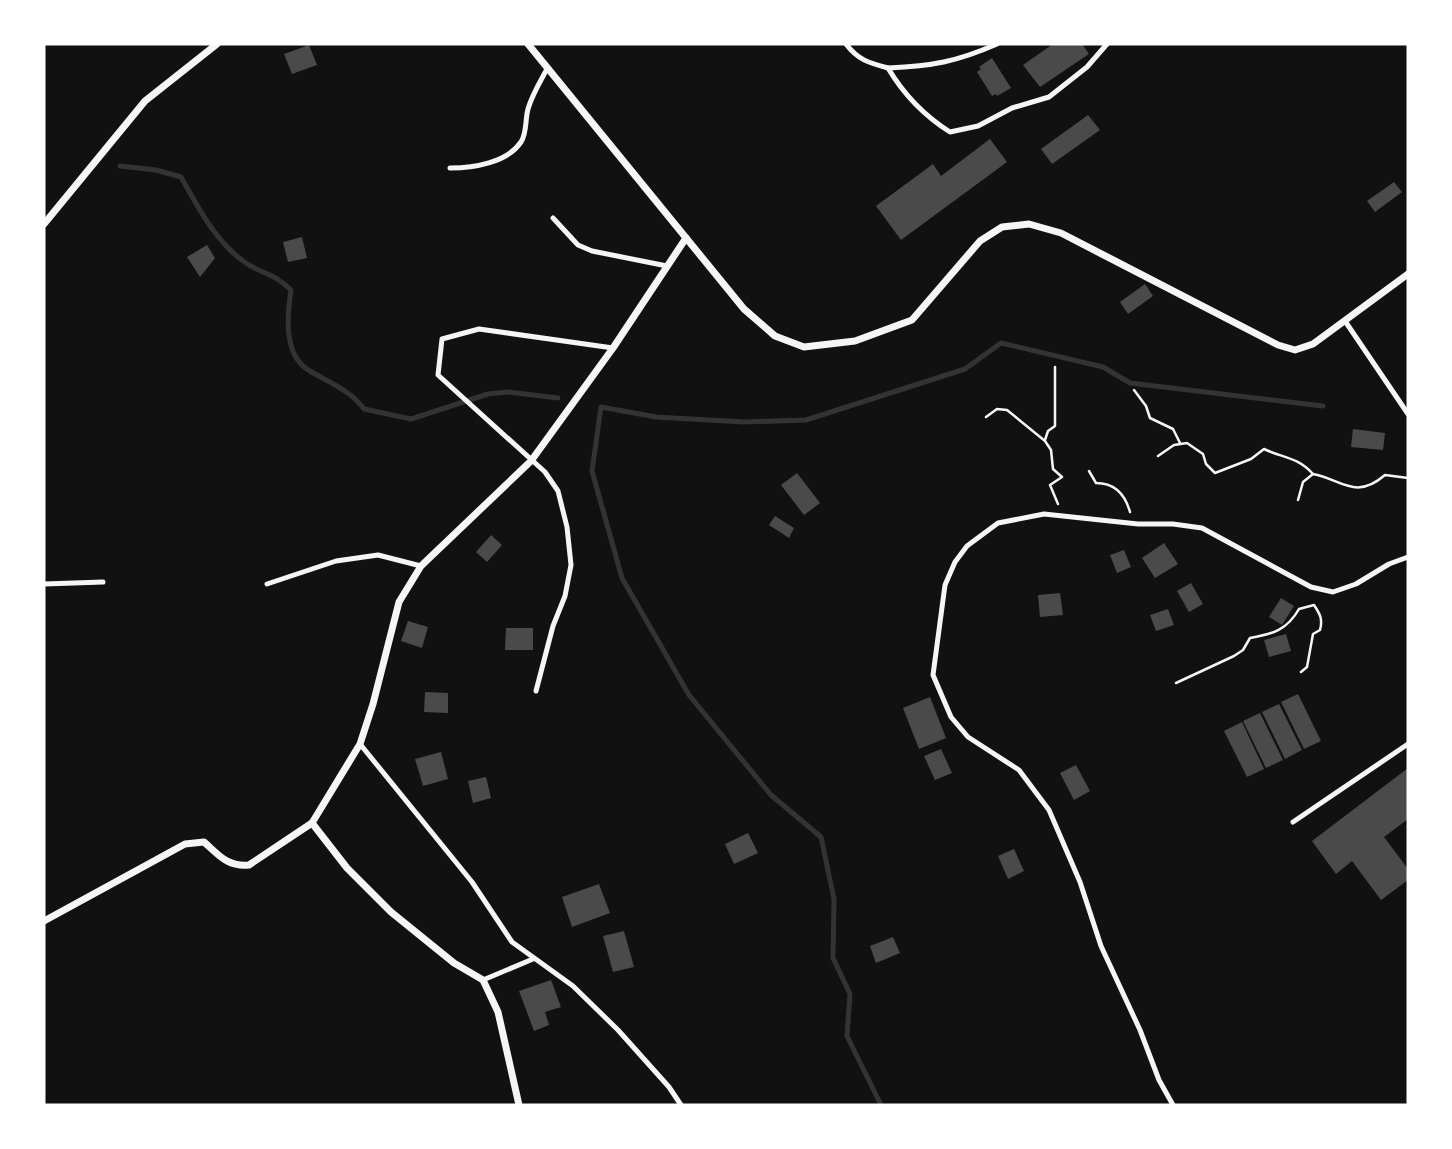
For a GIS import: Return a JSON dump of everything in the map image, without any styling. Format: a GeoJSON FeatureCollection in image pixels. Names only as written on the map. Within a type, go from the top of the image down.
{"type":"FeatureCollection","features":[{"type":"Feature","properties":{"kind":"street"},"geometry":{"type":"LineString","coordinates":[[44,224],[145,101],[216,44]]}},
{"type":"Feature","properties":{"kind":"street"},"geometry":{"type":"LineString","coordinates":[[528,44],[744,309],[775,336],[804,347],[855,341],[912,320],[980,241],[1002,227],[1029,224],[1061,233],[1278,345],[1295,350],[1313,344],[1408,274]]}},
{"type":"Feature","properties":{"kind":"street"},"geometry":{"type":"LineString","coordinates":[[44,921],[185,844],[204,842],[228,862],[236,866],[248,865],[312,823],[360,744],[399,602],[421,566],[531,460],[613,348],[686,238]]}},
{"type":"Feature","properties":{"kind":"street"},"geometry":{"type":"LineString","coordinates":[[312,823],[347,868],[391,912],[454,963],[483,980],[498,1012],[519,1105]]}},
{"type":"Feature","properties":{"kind":"lane"},"geometry":{"type":"LineString","coordinates":[[846,44],[854,55],[863,61],[888,68],[931,66],[964,58],[997,44]]}},
{"type":"Feature","properties":{"kind":"lane"},"geometry":{"type":"LineString","coordinates":[[888,68],[900,89],[928,118],[950,132],[978,126],[1012,108],[1049,97],[1087,68],[1107,44]]}},
{"type":"Feature","properties":{"kind":"lane"},"geometry":{"type":"LineString","coordinates":[[450,167],[481,165],[494,161],[520,145],[527,110],[547,69]]}},
{"type":"Feature","properties":{"kind":"lane"},"geometry":{"type":"LineString","coordinates":[[553,218],[578,245],[592,251],[667,266]]}},
{"type":"Feature","properties":{"kind":"lane"},"geometry":{"type":"LineString","coordinates":[[1345,321],[1408,414]]}},
{"type":"Feature","properties":{"kind":"lane"},"geometry":{"type":"LineString","coordinates":[[536,691],[553,626],[565,596],[571,565],[567,527],[558,491],[545,472],[469,400],[438,375],[442,338],[479,329],[613,348]]}},
{"type":"Feature","properties":{"kind":"lane"},"geometry":{"type":"LineString","coordinates":[[1172,1105],[1158,1080],[1140,1030],[1101,946],[1080,882],[1049,810],[1019,770],[968,737],[951,717],[933,675],[945,585],[955,562],[967,546],[998,523],[1044,514],[1202,528],[1311,587],[1333,592],[1356,584],[1389,564],[1408,557]]}},
{"type":"Feature","properties":{"kind":"lane"},"geometry":{"type":"LineString","coordinates":[[267,584],[335,561],[378,555],[421,566]]}},
{"type":"Feature","properties":{"kind":"lane"},"geometry":{"type":"LineString","coordinates":[[44,584],[103,582]]}},
{"type":"Feature","properties":{"kind":"lane"},"geometry":{"type":"LineString","coordinates":[[360,744],[472,882],[512,942],[573,986],[618,1030],[669,1087],[681,1105]]}},
{"type":"Feature","properties":{"kind":"lane"},"geometry":{"type":"LineString","coordinates":[[1293,822],[1408,744]]}},
{"type":"Feature","properties":{"kind":"lane"},"geometry":{"type":"LineString","coordinates":[[483,980],[533,959]]}},
{"type":"Feature","properties":{"kind":"path"},"geometry":{"type":"LineString","coordinates":[[1045,441],[1048,431],[1055,426],[1055,367]]}},
{"type":"Feature","properties":{"kind":"path"},"geometry":{"type":"LineString","coordinates":[[1134,390],[1146,405],[1150,418],[1173,429],[1181,444]]}},
{"type":"Feature","properties":{"kind":"path"},"geometry":{"type":"LineString","coordinates":[[986,417],[997,409],[1007,410],[1045,441],[1051,450],[1053,469],[1062,477],[1050,485],[1061,516]]}},
{"type":"Feature","properties":{"kind":"path"},"geometry":{"type":"LineString","coordinates":[[1158,456],[1174,445],[1187,443],[1203,454],[1206,464],[1215,473],[1251,459],[1264,449],[1281,457],[1292,457],[1312,474],[1329,477],[1335,483],[1348,487],[1376,483],[1385,475],[1408,479]]}},
{"type":"Feature","properties":{"kind":"path"},"geometry":{"type":"LineString","coordinates":[[1089,471],[1096,483],[1106,483],[1125,496],[1130,516]]}},
{"type":"Feature","properties":{"kind":"path"},"geometry":{"type":"LineString","coordinates":[[1298,500],[1303,482],[1312,474]]}},
{"type":"Feature","properties":{"kind":"path"},"geometry":{"type":"LineString","coordinates":[[1176,684],[1234,656],[1243,650],[1250,638],[1278,631],[1291,624],[1299,609],[1314,605],[1322,622],[1320,630],[1313,634],[1307,667],[1301,672]]}},
{"type":"Feature","properties":{"kind":"building"},"geometry":{"type":"Polygon","coordinates":[[[1053,44],[1082,44],[1089,54],[1040,87],[1023,65],[1053,44]]]}},
{"type":"Feature","properties":{"kind":"building"},"geometry":{"type":"Polygon","coordinates":[[[309,45],[317,65],[292,74],[284,54],[309,45]]]}},
{"type":"Feature","properties":{"kind":"building"},"geometry":{"type":"Polygon","coordinates":[[[992,58],[1011,88],[997,96],[992,96],[977,72],[981,69],[979,67],[992,58]]]}},
{"type":"Feature","properties":{"kind":"building"},"geometry":{"type":"Polygon","coordinates":[[[1088,115],[1100,130],[1052,164],[1041,149],[1088,115]]]}},
{"type":"Feature","properties":{"kind":"building"},"geometry":{"type":"Polygon","coordinates":[[[990,139],[1007,162],[901,240],[876,206],[933,164],[941,176],[990,139]]]}},
{"type":"Feature","properties":{"kind":"building"},"geometry":{"type":"Polygon","coordinates":[[[1394,182],[1402,192],[1375,212],[1367,201],[1394,182]]]}},
{"type":"Feature","properties":{"kind":"building"},"geometry":{"type":"Polygon","coordinates":[[[302,237],[307,258],[288,262],[283,242],[302,237]]]}},
{"type":"Feature","properties":{"kind":"building"},"geometry":{"type":"Polygon","coordinates":[[[207,245],[215,258],[200,277],[187,257],[207,245]]]}},
{"type":"Feature","properties":{"kind":"building"},"geometry":{"type":"Polygon","coordinates":[[[1145,284],[1153,296],[1128,314],[1120,302],[1145,284]]]}},
{"type":"Feature","properties":{"kind":"building"},"geometry":{"type":"Polygon","coordinates":[[[1353,429],[1385,433],[1383,450],[1351,447],[1353,429]]]}},
{"type":"Feature","properties":{"kind":"building"},"geometry":{"type":"Polygon","coordinates":[[[797,473],[820,503],[804,515],[781,485],[797,473]]]}},
{"type":"Feature","properties":{"kind":"building"},"geometry":{"type":"Polygon","coordinates":[[[775,516],[794,528],[789,538],[769,525],[775,516]]]}},
{"type":"Feature","properties":{"kind":"building"},"geometry":{"type":"Polygon","coordinates":[[[491,535],[502,545],[487,562],[476,552],[491,535]]]}},
{"type":"Feature","properties":{"kind":"building"},"geometry":{"type":"Polygon","coordinates":[[[1164,543],[1178,564],[1155,578],[1142,558],[1164,543]]]}},
{"type":"Feature","properties":{"kind":"building"},"geometry":{"type":"Polygon","coordinates":[[[1124,550],[1131,567],[1117,573],[1110,555],[1124,550]]]}},
{"type":"Feature","properties":{"kind":"building"},"geometry":{"type":"Polygon","coordinates":[[[1191,583],[1203,604],[1189,612],[1177,591],[1191,583]]]}},
{"type":"Feature","properties":{"kind":"building"},"geometry":{"type":"Polygon","coordinates":[[[1060,593],[1063,615],[1040,617],[1038,595],[1060,593]]]}},
{"type":"Feature","properties":{"kind":"building"},"geometry":{"type":"Polygon","coordinates":[[[1281,598],[1294,606],[1282,625],[1269,617],[1281,598]]]}},
{"type":"Feature","properties":{"kind":"building"},"geometry":{"type":"Polygon","coordinates":[[[1168,609],[1174,625],[1156,631],[1150,615],[1168,609]]]}},
{"type":"Feature","properties":{"kind":"building"},"geometry":{"type":"Polygon","coordinates":[[[408,621],[428,627],[422,648],[401,641],[408,621]]]}},
{"type":"Feature","properties":{"kind":"building"},"geometry":{"type":"Polygon","coordinates":[[[506,628],[533,628],[533,650],[505,650],[506,628]]]}},
{"type":"Feature","properties":{"kind":"building"},"geometry":{"type":"Polygon","coordinates":[[[1286,634],[1291,651],[1269,657],[1264,640],[1286,634]]]}},
{"type":"Feature","properties":{"kind":"building"},"geometry":{"type":"Polygon","coordinates":[[[425,692],[448,693],[448,713],[424,712],[425,692]]]}},
{"type":"Feature","properties":{"kind":"building"},"geometry":{"type":"Polygon","coordinates":[[[1298,694],[1321,741],[1304,749],[1281,702],[1298,694]]]}},
{"type":"Feature","properties":{"kind":"building"},"geometry":{"type":"Polygon","coordinates":[[[930,697],[946,738],[919,749],[903,708],[930,697]]]}},
{"type":"Feature","properties":{"kind":"building"},"geometry":{"type":"Polygon","coordinates":[[[1279,704],[1302,750],[1285,759],[1262,712],[1279,704]]]}},
{"type":"Feature","properties":{"kind":"building"},"geometry":{"type":"Polygon","coordinates":[[[1260,713],[1283,760],[1266,768],[1243,721],[1260,713]]]}},
{"type":"Feature","properties":{"kind":"building"},"geometry":{"type":"Polygon","coordinates":[[[1242,722],[1264,769],[1247,777],[1224,731],[1242,722]]]}},
{"type":"Feature","properties":{"kind":"building"},"geometry":{"type":"Polygon","coordinates":[[[941,749],[952,773],[935,780],[924,756],[941,749]]]}},
{"type":"Feature","properties":{"kind":"building"},"geometry":{"type":"Polygon","coordinates":[[[441,752],[448,779],[423,786],[415,759],[441,752]]]}},
{"type":"Feature","properties":{"kind":"building"},"geometry":{"type":"Polygon","coordinates":[[[1076,765],[1090,791],[1074,800],[1060,773],[1076,765]]]}},
{"type":"Feature","properties":{"kind":"building"},"geometry":{"type":"Polygon","coordinates":[[[1408,768],[1408,819],[1384,837],[1408,869],[1408,880],[1381,900],[1352,861],[1336,874],[1312,841],[1408,768]]]}},
{"type":"Feature","properties":{"kind":"building"},"geometry":{"type":"Polygon","coordinates":[[[486,777],[491,798],[473,803],[468,781],[486,777]]]}},
{"type":"Feature","properties":{"kind":"building"},"geometry":{"type":"Polygon","coordinates":[[[748,833],[758,853],[734,864],[725,844],[748,833]]]}},
{"type":"Feature","properties":{"kind":"building"},"geometry":{"type":"Polygon","coordinates":[[[1014,849],[1024,871],[1008,879],[998,856],[1014,849]]]}},
{"type":"Feature","properties":{"kind":"building"},"geometry":{"type":"Polygon","coordinates":[[[599,884],[610,913],[572,927],[562,897],[599,884]]]}},
{"type":"Feature","properties":{"kind":"building"},"geometry":{"type":"Polygon","coordinates":[[[624,931],[634,967],[613,972],[603,936],[624,931]]]}},
{"type":"Feature","properties":{"kind":"building"},"geometry":{"type":"Polygon","coordinates":[[[893,937],[900,953],[876,963],[870,946],[893,937]]]}},
{"type":"Feature","properties":{"kind":"building"},"geometry":{"type":"Polygon","coordinates":[[[551,980],[561,1007],[545,1012],[549,1025],[534,1031],[519,991],[551,980]]]}},
{"type":"Feature","properties":{"kind":"waterway"},"geometry":{"type":"LineString","coordinates":[[120,166],[156,170],[181,177],[210,226],[227,247],[249,265],[275,278],[291,290],[289,335],[295,356],[301,364],[346,392],[364,409],[411,419],[488,394],[508,392],[558,398]]}},
{"type":"Feature","properties":{"kind":"waterway"},"geometry":{"type":"LineString","coordinates":[[881,1105],[847,1036],[850,994],[833,958],[834,899],[821,837],[771,795],[689,695],[622,578],[592,471],[601,407],[656,417],[744,422],[806,420],[965,369],[1001,343],[1103,367],[1130,383],[1323,406]]}}]}
